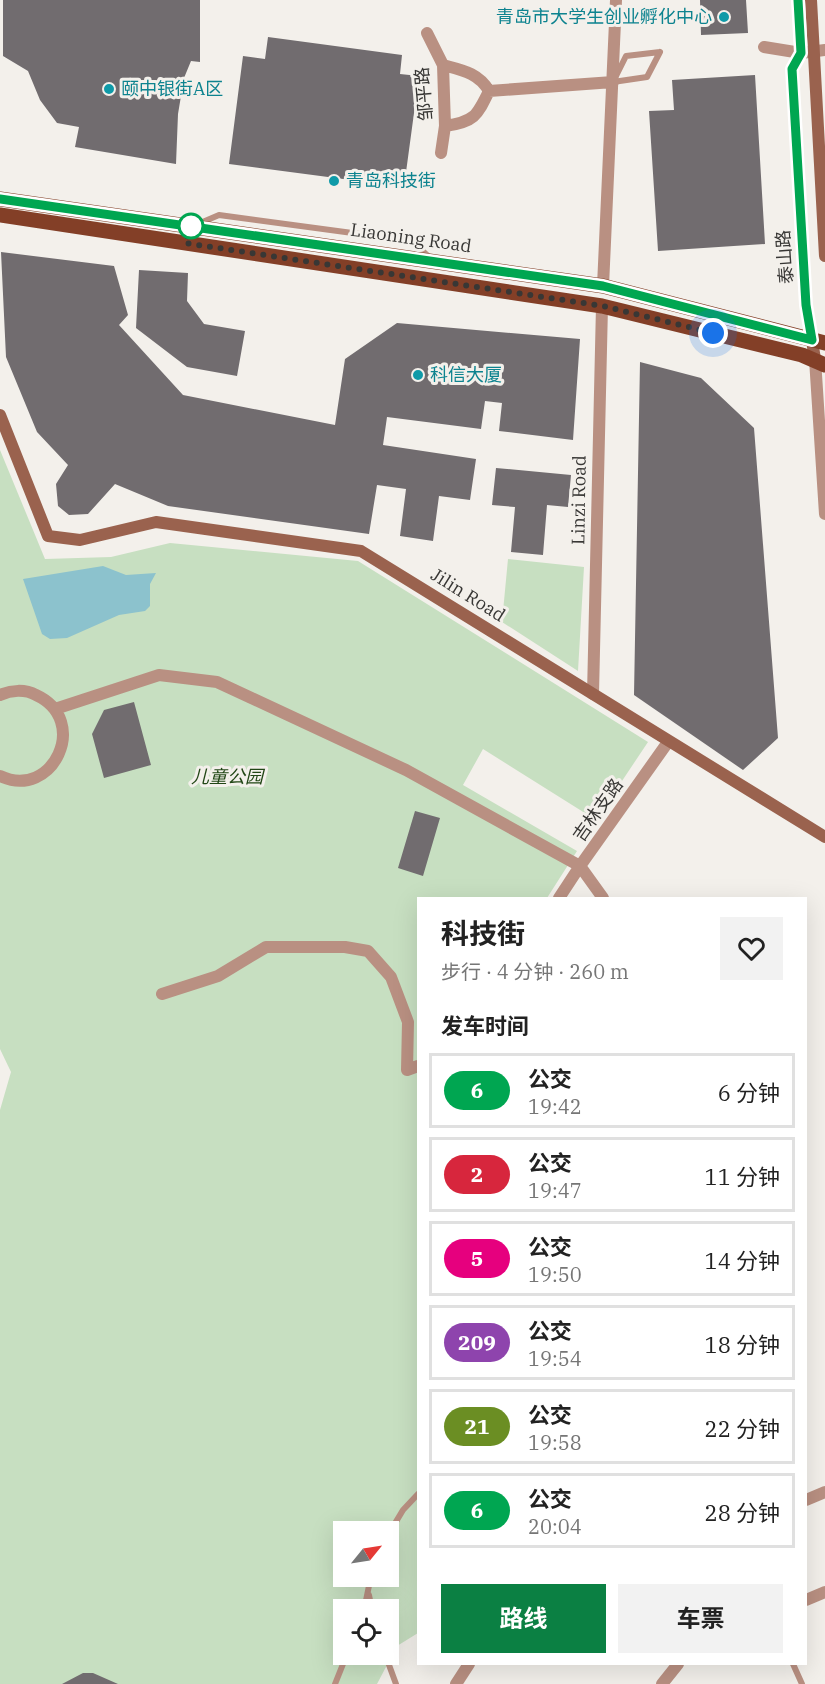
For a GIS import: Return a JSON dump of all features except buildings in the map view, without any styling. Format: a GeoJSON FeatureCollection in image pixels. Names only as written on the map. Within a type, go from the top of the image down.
{"type":"FeatureCollection","features":[{"type":"Feature","properties":{"kind":"main road","name":"Liaoning Road"},"geometry":{"type":"LineString","coordinates":[[0,199],[603,286],[819,341]]}},
{"type":"Feature","properties":{"kind":"main road"},"geometry":{"type":"LineString","coordinates":[[0,215],[603,306],[820,362]]}},
{"type":"Feature","properties":{"kind":"street"},"geometry":{"type":"LineString","coordinates":[[603,286],[616,0]]}},
{"type":"Feature","properties":{"kind":"street","name":"泰山路"},"geometry":{"type":"LineString","coordinates":[[798,0],[813,52],[792,69],[806,305],[819,341],[825,514]]}},
{"type":"Feature","properties":{"kind":"street"},"geometry":{"type":"LineString","coordinates":[[811,0],[825,255]]}},
{"type":"Feature","properties":{"kind":"street","name":"邹平路"},"geometry":{"type":"LineString","coordinates":[[428,33],[443,65],[445,126],[441,153]]}},
{"type":"Feature","properties":{"kind":"street"},"geometry":{"type":"LineString","coordinates":[[764,47],[813,52]]}},
{"type":"Feature","properties":{"kind":"street"},"geometry":{"type":"LineString","coordinates":[[443,65],[464,70],[482,80],[489,91]]}},
{"type":"Feature","properties":{"kind":"street"},"geometry":{"type":"LineString","coordinates":[[489,91],[613,82]]}},
{"type":"Feature","properties":{"kind":"street"},"geometry":{"type":"LineString","coordinates":[[445,126],[465,123],[477,115],[489,91]]}},
{"type":"Feature","properties":{"kind":"street","name":"Linzi Road"},"geometry":{"type":"LineString","coordinates":[[593,694],[603,306]]}},
{"type":"Feature","properties":{"kind":"street","name":"Jilin Road"},"geometry":{"type":"LineString","coordinates":[[0,416],[48,536],[80,540],[156,522],[361,551],[825,837]]}},
{"type":"Feature","properties":{"kind":"street"},"geometry":{"type":"LineString","coordinates":[[55,709],[159,675],[217,682],[406,770],[580,866],[561,897]]}},
{"type":"Feature","properties":{"kind":"street"},"geometry":{"type":"LineString","coordinates":[[0,776],[17,780],[32,778],[44,773],[55,763],[62,750],[64,736],[62,721],[45,699],[32,692],[1,691]]}},
{"type":"Feature","properties":{"kind":"street","name":"吉林支路"},"geometry":{"type":"LineString","coordinates":[[602,897],[580,866],[668,742]]}},
{"type":"Feature","properties":{"kind":"street"},"geometry":{"type":"LineString","coordinates":[[162,994],[218,976],[266,947],[345,947],[368,951],[392,977],[408,1022],[407,1070],[417,1066]]}},
{"type":"Feature","properties":{"kind":"street"},"geometry":{"type":"LineString","coordinates":[[807,1500],[825,1492]]}},
{"type":"Feature","properties":{"kind":"street"},"geometry":{"type":"LineString","coordinates":[[807,1600],[825,1592]]}},
{"type":"Feature","properties":{"kind":"street"},"geometry":{"type":"LineString","coordinates":[[456,1684],[468,1665]]}},
{"type":"Feature","properties":{"kind":"street"},"geometry":{"type":"LineString","coordinates":[[662,1684],[677,1665]]}},
{"type":"Feature","properties":{"kind":"lane"},"geometry":{"type":"LineString","coordinates":[[660,52],[647,77],[613,82],[626,56],[660,52]]}},
{"type":"Feature","properties":{"kind":"lane"},"geometry":{"type":"LineString","coordinates":[[396,1521],[417,1495]]}},
{"type":"Feature","properties":{"kind":"lane"},"geometry":{"type":"LineString","coordinates":[[367,1599],[370,1587]]}},
{"type":"Feature","properties":{"kind":"lane"},"geometry":{"type":"LineString","coordinates":[[368,1594],[369,1599]]}},
{"type":"Feature","properties":{"kind":"lane"},"geometry":{"type":"LineString","coordinates":[[335,1684],[343,1665]]}},
{"type":"Feature","properties":{"kind":"lane"},"geometry":{"type":"LineString","coordinates":[[389,1665],[396,1684]]}},
{"type":"Feature","properties":{"kind":"lane"},"geometry":{"type":"LineString","coordinates":[[793,1665],[802,1684]]}},
{"type":"Feature","properties":{"kind":"green space","name":"儿童公园"},"geometry":{"type":"Polygon","coordinates":[[[0,450],[45,559],[111,557],[170,543],[358,561],[648,742],[596,820],[483,749],[463,785],[577,851],[548,897],[417,897],[417,1634],[399,1645],[399,1599],[333,1599],[333,1665],[387,1665],[377,1684],[0,1684],[0,1110],[11,1072],[0,1049],[0,450]]]}},
{"type":"Feature","properties":{"kind":"green space"},"geometry":{"type":"Polygon","coordinates":[[[508,559],[584,567],[578,671],[502,622],[508,559]]]}},
{"type":"Feature","properties":{"kind":"water"},"geometry":{"type":"Polygon","coordinates":[[[103,566],[126,575],[156,573],[150,584],[150,606],[145,611],[119,615],[67,638],[50,639],[42,634],[23,579],[103,566]]]}},
{"type":"Feature","properties":{"kind":"bus line","name":"6"},"geometry":{"type":"LineString","coordinates":[[0,199],[603,286],[812,340],[806,305],[792,69],[801,53],[798,0]]}},
{"type":"Feature","properties":{"kind":"place","name":"青岛市大学生创业孵化中心"},"geometry":{"type":"Point","coordinates":[724,17]}},
{"type":"Feature","properties":{"kind":"place","name":"颐中银街A区"},"geometry":{"type":"Point","coordinates":[109,89]}},
{"type":"Feature","properties":{"kind":"place","name":"青岛科技街"},"geometry":{"type":"Point","coordinates":[334,181]}},
{"type":"Feature","properties":{"kind":"place","name":"科信大厦"},"geometry":{"type":"Point","coordinates":[418,375]}},
{"type":"Feature","properties":{"kind":"route"},"geometry":{"type":"LineString","coordinates":[[191,226],[185,243],[603,306],[713,333]]}}]}
